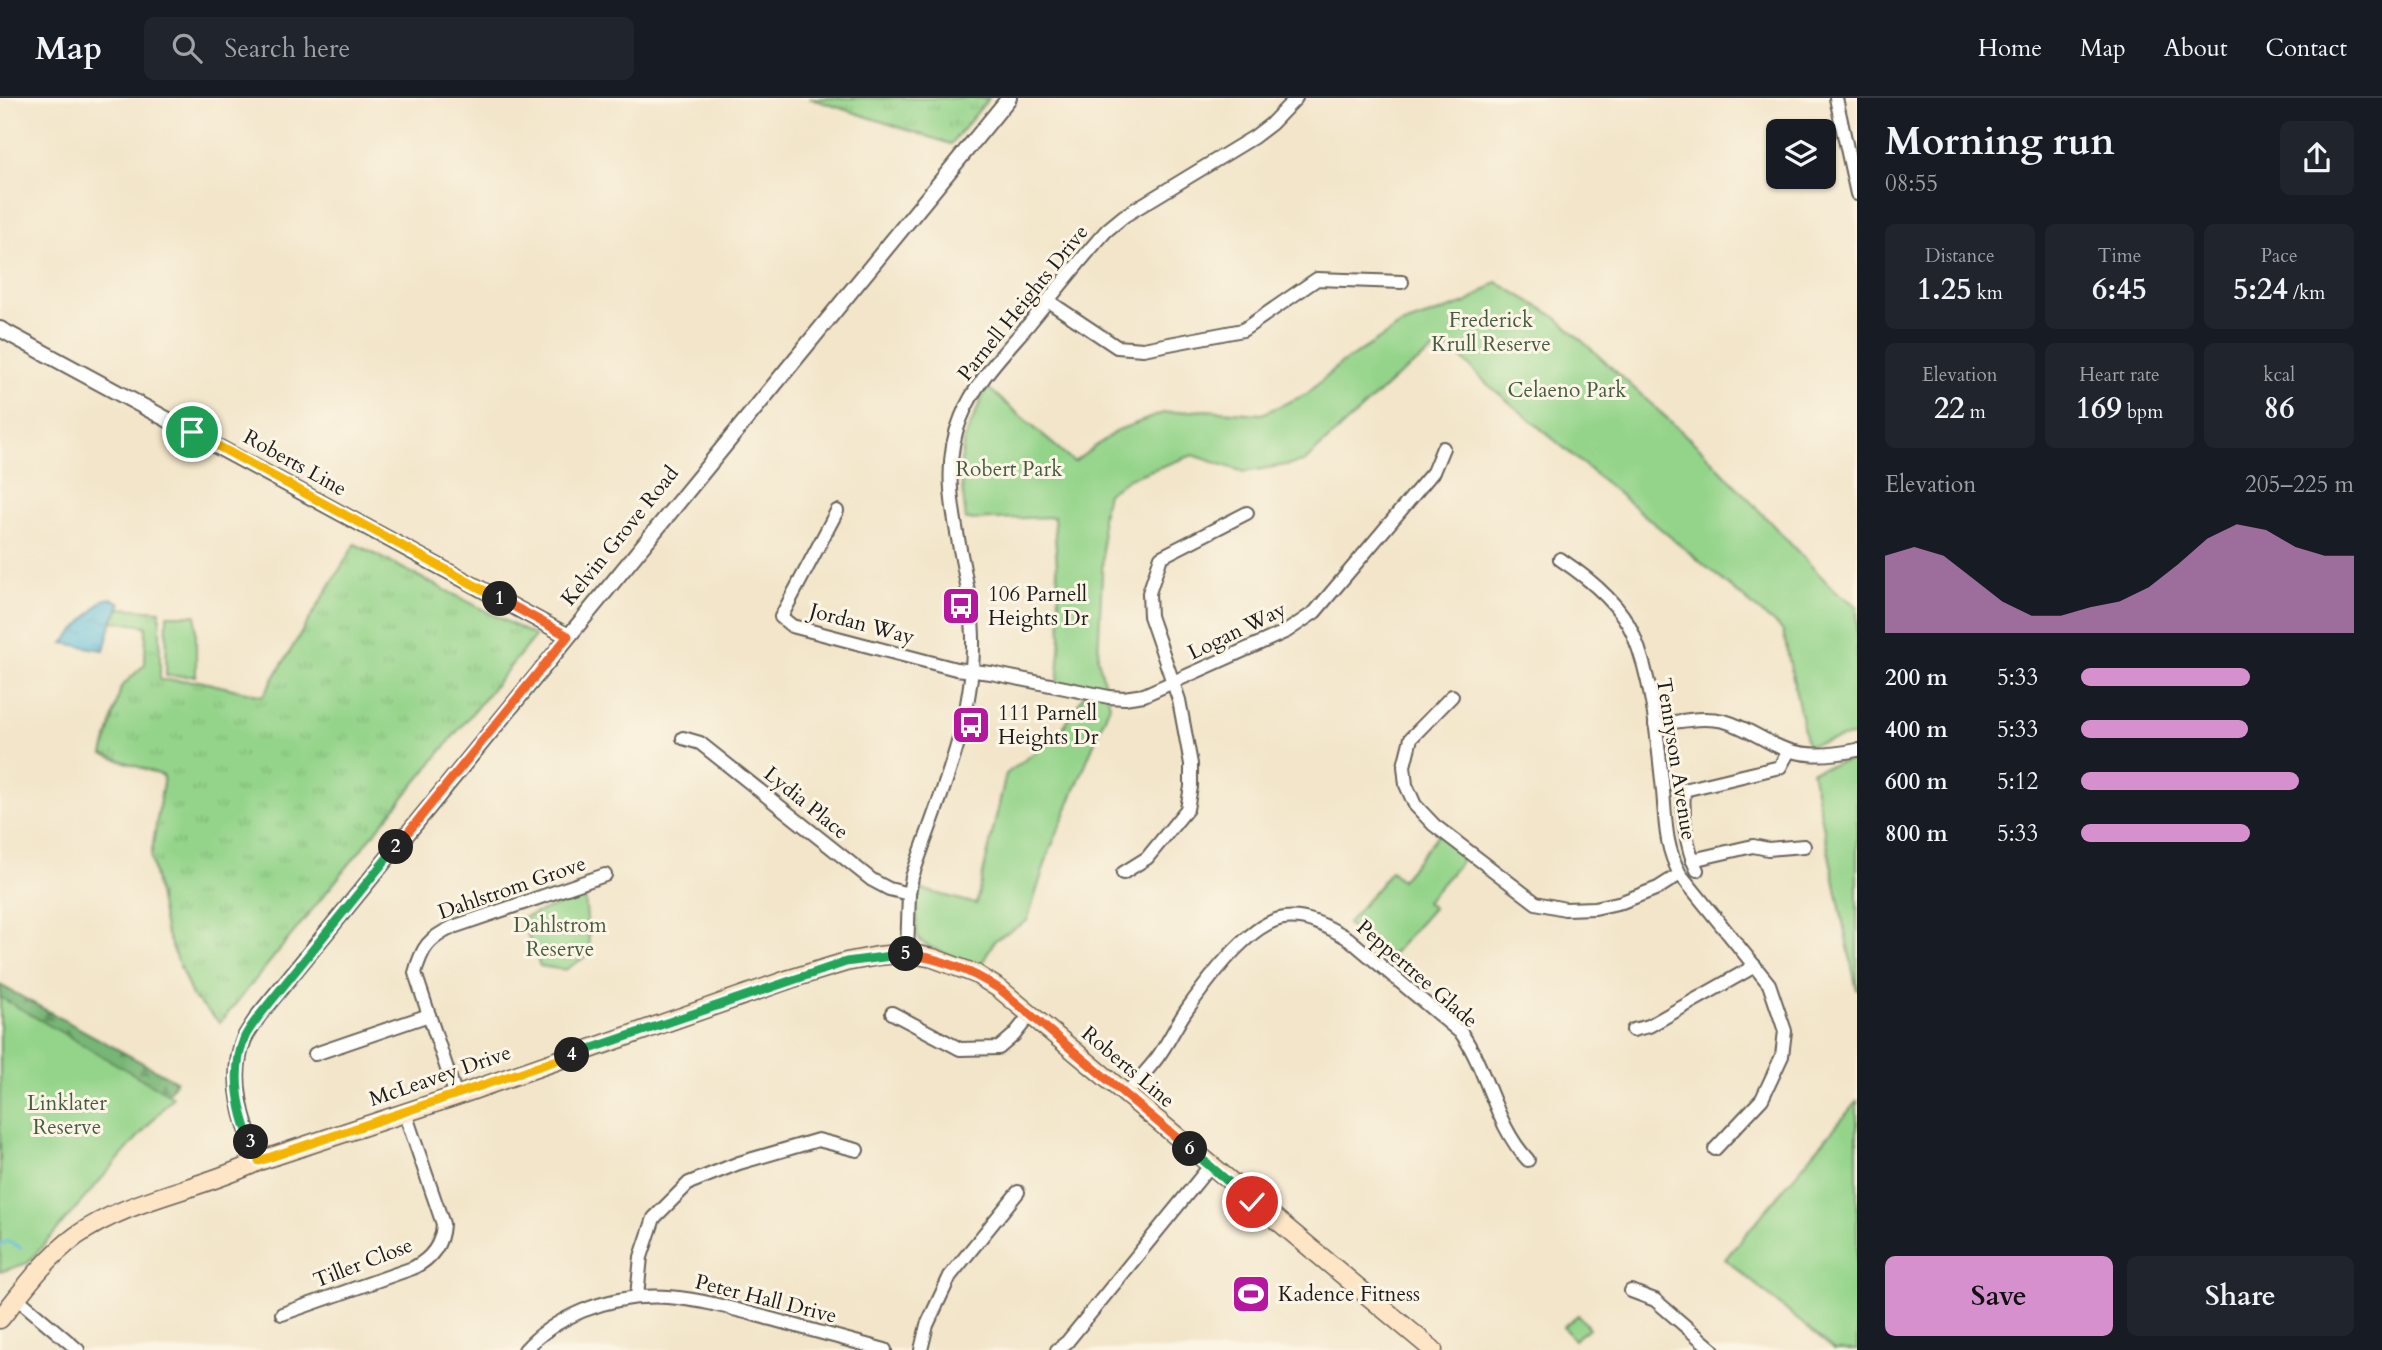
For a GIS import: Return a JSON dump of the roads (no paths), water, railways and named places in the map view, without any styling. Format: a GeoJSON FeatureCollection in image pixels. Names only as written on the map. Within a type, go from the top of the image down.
{"type":"FeatureCollection","features":[{"type":"Feature","properties":{"kind":"main road","name":"McLeavey Drive"},"geometry":{"type":"LineString","coordinates":[[17,1298],[62,1248],[99,1222],[122,1211],[238,1171],[259,1161],[456,1096],[790,979],[846,962],[908,953]]}},
{"type":"Feature","properties":{"kind":"main road","name":"Roberts Line"},"geometry":{"type":"LineString","coordinates":[[908,953],[933,958],[976,974],[1001,990],[1433,1350]]}},
{"type":"Feature","properties":{"kind":"main road"},"geometry":{"type":"LineString","coordinates":[[0,1319],[17,1298]]}},
{"type":"Feature","properties":{"kind":"street","name":"Kelvin Grove Road"},"geometry":{"type":"LineString","coordinates":[[259,1161],[240,1105],[239,1062],[244,1039],[259,1016],[1009,98]]}},
{"type":"Feature","properties":{"kind":"street","name":"Parnell Heights Drive"},"geometry":{"type":"LineString","coordinates":[[908,953],[909,894],[912,877],[956,753],[972,671],[972,620],[949,468],[961,417],[979,383],[1107,230],[1124,216],[1254,138],[1296,98]]}},
{"type":"Feature","properties":{"kind":"street"},"geometry":{"type":"LineString","coordinates":[[1836,98],[1857,194]]}},
{"type":"Feature","properties":{"kind":"street"},"geometry":{"type":"LineString","coordinates":[[1048,301],[1117,347],[1143,349],[1243,330],[1317,279],[1402,282]]}},
{"type":"Feature","properties":{"kind":"street","name":"Roberts Line"},"geometry":{"type":"LineString","coordinates":[[0,329],[568,636]]}},
{"type":"Feature","properties":{"kind":"street","name":"Logan Way"},"geometry":{"type":"LineString","coordinates":[[972,671],[1124,698],[1144,695],[1287,631],[1315,612],[1433,472],[1443,448]]}},
{"type":"Feature","properties":{"kind":"street","name":"Jordan Way"},"geometry":{"type":"LineString","coordinates":[[837,511],[781,617],[792,626],[972,671]]}},
{"type":"Feature","properties":{"kind":"street"},"geometry":{"type":"LineString","coordinates":[[1123,873],[1147,858],[1187,809],[1191,787],[1191,764],[1174,682],[1150,616],[1149,593],[1161,557],[1247,513]]}},
{"type":"Feature","properties":{"kind":"street","name":"Tennyson Avenue"},"geometry":{"type":"LineString","coordinates":[[1560,559],[1585,575],[1608,597],[1633,632],[1650,696],[1663,784],[1662,810],[1674,863],[1769,984],[1784,1031],[1782,1056],[1762,1099],[1715,1149]]}},
{"type":"Feature","properties":{"kind":"street"},"geometry":{"type":"LineString","coordinates":[[1452,696],[1411,738],[1404,766],[1406,785],[1415,805],[1434,825],[1536,903],[1565,909],[1595,908],[1622,902],[1658,888],[1680,874]]}},
{"type":"Feature","properties":{"kind":"street"},"geometry":{"type":"LineString","coordinates":[[1655,725],[1701,718],[1738,726],[1789,751],[1818,755],[1857,750]]}},
{"type":"Feature","properties":{"kind":"street","name":"Lydia Place"},"geometry":{"type":"LineString","coordinates":[[683,738],[700,743],[872,880],[889,889],[909,894]]}},
{"type":"Feature","properties":{"kind":"street"},"geometry":{"type":"LineString","coordinates":[[1789,751],[1780,767],[1684,790],[1682,808],[1695,865],[1753,846],[1768,849],[1804,846]]}},
{"type":"Feature","properties":{"kind":"street","name":"Dahlstrom Grove"},"geometry":{"type":"LineString","coordinates":[[456,1096],[415,973],[421,953],[435,935],[606,875]]}},
{"type":"Feature","properties":{"kind":"street","name":"Peppertree Glade"},"geometry":{"type":"LineString","coordinates":[[1126,1094],[1157,1057],[1188,1008],[1242,941],[1279,919],[1303,918],[1331,928],[1349,939],[1462,1034],[1474,1052],[1507,1133],[1528,1160]]}},
{"type":"Feature","properties":{"kind":"street"},"geometry":{"type":"LineString","coordinates":[[1633,1030],[1648,1026],[1755,966]]}},
{"type":"Feature","properties":{"kind":"street"},"geometry":{"type":"LineString","coordinates":[[892,1013],[960,1049],[999,1048],[1030,1015]]}},
{"type":"Feature","properties":{"kind":"street"},"geometry":{"type":"LineString","coordinates":[[315,1054],[429,1015]]}},
{"type":"Feature","properties":{"kind":"street","name":"Tiller Close"},"geometry":{"type":"LineString","coordinates":[[282,1314],[413,1268],[433,1254],[443,1234],[443,1224],[405,1113]]}},
{"type":"Feature","properties":{"kind":"street"},"geometry":{"type":"LineString","coordinates":[[637,1296],[641,1257],[654,1218],[689,1183],[739,1163],[817,1140],[858,1150]]}},
{"type":"Feature","properties":{"kind":"street"},"geometry":{"type":"LineString","coordinates":[[1066,1347],[1210,1166]]}},
{"type":"Feature","properties":{"kind":"street"},"geometry":{"type":"LineString","coordinates":[[921,1350],[927,1325],[950,1276],[1018,1192]]}},
{"type":"Feature","properties":{"kind":"street"},"geometry":{"type":"LineString","coordinates":[[1631,1291],[1655,1300],[1713,1350]]}},
{"type":"Feature","properties":{"kind":"street","name":"Peter Hall Drive"},"geometry":{"type":"LineString","coordinates":[[525,1350],[544,1333],[570,1317],[622,1298],[637,1296],[674,1296],[700,1300],[886,1350]]}},
{"type":"Feature","properties":{"kind":"street"},"geometry":{"type":"LineString","coordinates":[[17,1298],[78,1350]]}},
{"type":"Feature","properties":{"kind":"water"},"geometry":{"type":"Polygon","coordinates":[[[111,598],[121,603],[112,621],[104,650],[63,643],[103,600],[111,598]]]}},
{"type":"Feature","properties":{"kind":"waterway"},"geometry":{"type":"LineString","coordinates":[[0,1245],[8,1241],[21,1248]]}},
{"type":"Feature","properties":{"kind":"place","name":"106 Parnell Heights Dr"},"geometry":{"type":"Point","coordinates":[961,606]}},
{"type":"Feature","properties":{"kind":"place","name":"111 Parnell Heights Dr"},"geometry":{"type":"Point","coordinates":[971,725]}},
{"type":"Feature","properties":{"kind":"place","name":"Kadence Fitness"},"geometry":{"type":"Point","coordinates":[1251,1294]}},
{"type":"Feature","properties":{"kind":"park label","name":"Frederick Krull Reserve"},"geometry":{"type":"Point","coordinates":[1491,332]}},
{"type":"Feature","properties":{"kind":"park label","name":"Celaeno Park"},"geometry":{"type":"Point","coordinates":[1567,390]}},
{"type":"Feature","properties":{"kind":"park label","name":"Robert Park"},"geometry":{"type":"Point","coordinates":[1009,469]}},
{"type":"Feature","properties":{"kind":"park label","name":"Dahlstrom Reserve"},"geometry":{"type":"Point","coordinates":[560,937]}},
{"type":"Feature","properties":{"kind":"park label","name":"Linklater Reserve"},"geometry":{"type":"Point","coordinates":[67,1115]}}]}
